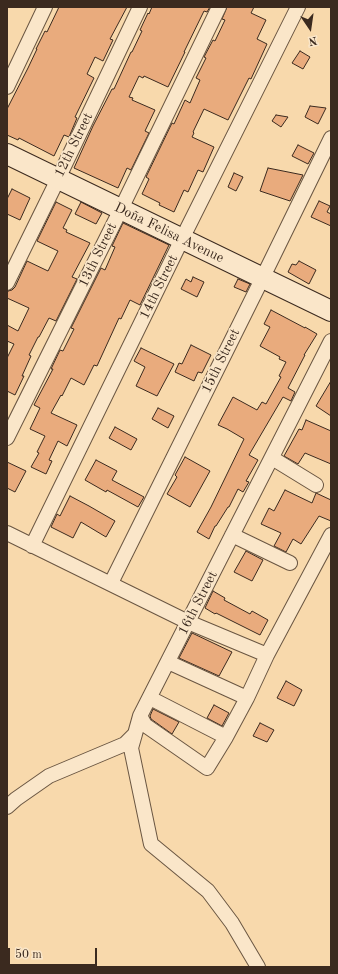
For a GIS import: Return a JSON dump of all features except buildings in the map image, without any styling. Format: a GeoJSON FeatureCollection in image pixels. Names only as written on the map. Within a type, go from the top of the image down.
{"type":"FeatureCollection","features":[{"type":"Feature","properties":{"kind":"street"},"geometry":{"type":"LineString","coordinates":[[7,87],[45,7]]}},
{"type":"Feature","properties":{"kind":"street","name":"12th Street"},"geometry":{"type":"LineString","coordinates":[[7,283],[140,7]]}},
{"type":"Feature","properties":{"kind":"street","name":"13th Street"},"geometry":{"type":"LineString","coordinates":[[7,438],[121,209],[219,7]]}},
{"type":"Feature","properties":{"kind":"street","name":"14th Street"},"geometry":{"type":"LineString","coordinates":[[32,546],[182,239],[298,7]]}},
{"type":"Feature","properties":{"kind":"street","name":"15th Street"},"geometry":{"type":"LineString","coordinates":[[111,583],[331,138]]}},
{"type":"Feature","properties":{"kind":"street","name":"Doña Felisa Avenue"},"geometry":{"type":"LineString","coordinates":[[7,154],[331,312]]}},
{"type":"Feature","properties":{"kind":"street","name":"16th Street"},"geometry":{"type":"LineString","coordinates":[[258,967],[232,923],[208,890],[151,844],[131,748],[140,716],[331,341]]}},
{"type":"Feature","properties":{"kind":"street"},"geometry":{"type":"LineString","coordinates":[[272,458],[316,485]]}},
{"type":"Feature","properties":{"kind":"street"},"geometry":{"type":"LineString","coordinates":[[7,533],[188,622],[267,655]]}},
{"type":"Feature","properties":{"kind":"street"},"geometry":{"type":"LineString","coordinates":[[232,535],[290,563]]}},
{"type":"Feature","properties":{"kind":"street"},"geometry":{"type":"LineString","coordinates":[[140,716],[144,725],[207,768],[247,698],[267,655],[331,535]]}},
{"type":"Feature","properties":{"kind":"street"},"geometry":{"type":"LineString","coordinates":[[168,662],[247,698]]}},
{"type":"Feature","properties":{"kind":"street"},"geometry":{"type":"LineString","coordinates":[[150,698],[226,737]]}},
{"type":"Feature","properties":{"kind":"street"},"geometry":{"type":"LineString","coordinates":[[7,807],[48,776],[125,744],[135,734]]}}]}
